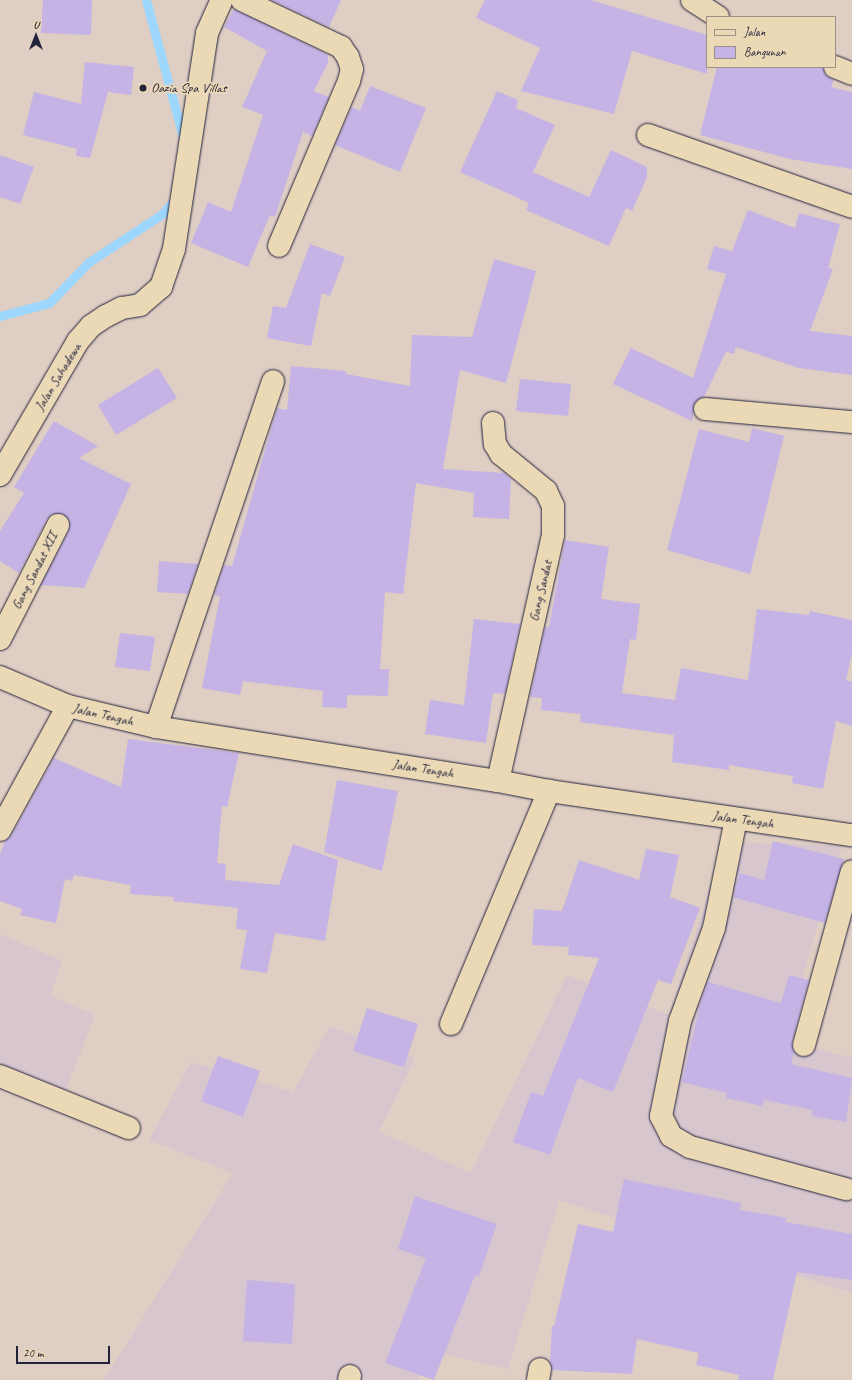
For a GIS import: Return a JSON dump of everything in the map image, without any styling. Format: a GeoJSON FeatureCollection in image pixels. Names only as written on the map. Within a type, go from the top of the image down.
{"type":"FeatureCollection","features":[{"type":"Feature","properties":{"kind":"street","name":"Jalan Sahadewa"},"geometry":{"type":"LineString","coordinates":[[0,475],[78,341],[91,326],[106,316],[122,308],[140,305],[161,287],[174,249],[199,69],[207,33],[222,0]]}},
{"type":"Feature","properties":{"kind":"street"},"geometry":{"type":"LineString","coordinates":[[242,0],[341,47],[348,57],[352,69],[349,81],[279,246]]}},
{"type":"Feature","properties":{"kind":"street"},"geometry":{"type":"LineString","coordinates":[[692,0],[716,16]]}},
{"type":"Feature","properties":{"kind":"street"},"geometry":{"type":"LineString","coordinates":[[836,67],[852,74]]}},
{"type":"Feature","properties":{"kind":"street"},"geometry":{"type":"LineString","coordinates":[[648,135],[852,207]]}},
{"type":"Feature","properties":{"kind":"street"},"geometry":{"type":"LineString","coordinates":[[156,727],[273,381]]}},
{"type":"Feature","properties":{"kind":"street"},"geometry":{"type":"LineString","coordinates":[[705,409],[852,422]]}},
{"type":"Feature","properties":{"kind":"street","name":"Gang Sandat"},"geometry":{"type":"LineString","coordinates":[[493,423],[495,444],[501,454],[546,492],[553,506],[553,535],[498,781]]}},
{"type":"Feature","properties":{"kind":"street","name":"Gang Sandat XII"},"geometry":{"type":"LineString","coordinates":[[0,639],[58,525]]}},
{"type":"Feature","properties":{"kind":"street","name":"Jalan Tengah"},"geometry":{"type":"LineString","coordinates":[[0,677],[68,706],[156,727],[498,781],[549,791],[852,835]]}},
{"type":"Feature","properties":{"kind":"street"},"geometry":{"type":"LineString","coordinates":[[0,830],[68,706]]}},
{"type":"Feature","properties":{"kind":"street"},"geometry":{"type":"LineString","coordinates":[[450,1024],[549,791]]}},
{"type":"Feature","properties":{"kind":"street"},"geometry":{"type":"LineString","coordinates":[[736,819],[714,928],[680,1021],[661,1116],[670,1136],[690,1147],[846,1189]]}},
{"type":"Feature","properties":{"kind":"street"},"geometry":{"type":"LineString","coordinates":[[804,1045],[852,871]]}},
{"type":"Feature","properties":{"kind":"street"},"geometry":{"type":"LineString","coordinates":[[0,1076],[129,1128]]}},
{"type":"Feature","properties":{"kind":"shaded area"},"geometry":{"type":"Polygon","coordinates":[[[725,842],[842,846],[808,957],[786,1041],[852,1058],[852,1293],[559,1200],[508,1369],[429,1350],[418,1380],[104,1380],[233,1173],[149,1140],[191,1062],[293,1092],[330,1026],[415,1058],[379,1132],[471,1173],[567,975],[669,1015],[725,842]]]}},
{"type":"Feature","properties":{"kind":"shaded area"},"geometry":{"type":"Polygon","coordinates":[[[0,934],[62,961],[50,996],[95,1015],[60,1105],[0,1081],[0,934]]]}},
{"type":"Feature","properties":{"kind":"building"},"geometry":{"type":"Polygon","coordinates":[[[43,0],[92,0],[91,35],[41,33],[43,0]]]}},
{"type":"Feature","properties":{"kind":"building"},"geometry":{"type":"Polygon","coordinates":[[[271,0],[341,0],[329,27],[271,0]]]}},
{"type":"Feature","properties":{"kind":"building"},"geometry":{"type":"Polygon","coordinates":[[[485,0],[591,0],[706,35],[707,74],[632,51],[614,114],[521,91],[540,48],[476,18],[485,0]]]}},
{"type":"Feature","properties":{"kind":"building"},"geometry":{"type":"Polygon","coordinates":[[[234,9],[328,55],[328,63],[314,91],[329,97],[312,136],[303,132],[275,217],[270,215],[248,267],[191,243],[208,202],[231,212],[263,115],[242,107],[267,51],[224,27],[234,9]]]}},
{"type":"Feature","properties":{"kind":"building"},"geometry":{"type":"Polygon","coordinates":[[[85,62],[134,67],[131,95],[108,92],[90,158],[76,156],[77,149],[23,135],[34,92],[81,104],[85,62]]]}},
{"type":"Feature","properties":{"kind":"building"},"geometry":{"type":"Polygon","coordinates":[[[717,68],[823,68],[825,75],[834,80],[831,87],[852,92],[852,169],[790,159],[700,135],[717,68]]]}},
{"type":"Feature","properties":{"kind":"building"},"geometry":{"type":"Polygon","coordinates":[[[370,86],[426,108],[400,172],[335,145],[352,107],[360,111],[370,86]]]}},
{"type":"Feature","properties":{"kind":"building"},"geometry":{"type":"Polygon","coordinates":[[[497,91],[518,100],[516,108],[555,125],[533,172],[589,197],[611,150],[647,167],[647,177],[632,211],[626,208],[609,246],[526,210],[529,203],[460,172],[497,91]]]}},
{"type":"Feature","properties":{"kind":"building"},"geometry":{"type":"Polygon","coordinates":[[[0,155],[34,167],[20,204],[0,197],[0,155]]]}},
{"type":"Feature","properties":{"kind":"building"},"geometry":{"type":"Polygon","coordinates":[[[748,210],[795,228],[799,213],[840,224],[828,268],[833,269],[810,331],[852,336],[852,375],[799,368],[736,347],[734,354],[726,352],[704,397],[695,402],[692,421],[613,384],[631,348],[693,378],[726,274],[707,269],[714,246],[732,251],[748,210]]]}},
{"type":"Feature","properties":{"kind":"building"},"geometry":{"type":"Polygon","coordinates":[[[310,244],[345,257],[330,296],[322,293],[311,346],[267,338],[273,306],[286,308],[310,244]]]}},
{"type":"Feature","properties":{"kind":"building"},"geometry":{"type":"Polygon","coordinates":[[[494,259],[536,271],[506,383],[460,370],[443,469],[504,473],[511,479],[509,519],[473,517],[474,493],[416,483],[403,594],[385,592],[380,669],[389,669],[388,696],[347,695],[347,708],[322,707],[323,691],[243,681],[240,695],[202,688],[220,596],[214,595],[224,565],[232,566],[277,408],[287,410],[291,366],[346,371],[346,374],[410,386],[412,335],[472,337],[494,259]]]}},
{"type":"Feature","properties":{"kind":"building"},"geometry":{"type":"Polygon","coordinates":[[[158,368],[177,398],[116,435],[98,405],[158,368]]]}},
{"type":"Feature","properties":{"kind":"building"},"geometry":{"type":"Polygon","coordinates":[[[520,379],[571,384],[568,416],[516,411],[520,379]]]}},
{"type":"Feature","properties":{"kind":"building"},"geometry":{"type":"Polygon","coordinates":[[[54,421],[98,446],[79,458],[131,484],[84,588],[41,585],[69,530],[69,519],[63,514],[52,514],[47,519],[19,573],[0,561],[0,531],[24,493],[14,487],[54,421]]]}},
{"type":"Feature","properties":{"kind":"building"},"geometry":{"type":"Polygon","coordinates":[[[752,428],[784,436],[750,574],[667,550],[699,429],[749,442],[752,428]]]}},
{"type":"Feature","properties":{"kind":"building"},"geometry":{"type":"Polygon","coordinates":[[[565,540],[609,547],[601,599],[640,604],[636,640],[630,639],[622,693],[675,700],[681,668],[748,680],[757,609],[809,615],[810,611],[852,620],[852,653],[846,680],[852,682],[852,726],[836,721],[823,789],[792,783],[793,776],[729,765],[729,770],[672,762],[674,735],[580,722],[581,714],[541,710],[542,698],[530,697],[545,627],[549,627],[565,540]]]}},
{"type":"Feature","properties":{"kind":"building"},"geometry":{"type":"Polygon","coordinates":[[[159,561],[198,564],[188,594],[157,592],[159,561]]]}},
{"type":"Feature","properties":{"kind":"building"},"geometry":{"type":"Polygon","coordinates":[[[474,619],[520,624],[505,694],[493,693],[486,743],[425,734],[430,700],[464,705],[474,619]]]}},
{"type":"Feature","properties":{"kind":"building"},"geometry":{"type":"Polygon","coordinates":[[[120,633],[155,637],[150,671],[115,667],[120,633]]]}},
{"type":"Feature","properties":{"kind":"building"},"geometry":{"type":"Polygon","coordinates":[[[128,739],[239,753],[227,807],[222,806],[217,863],[226,864],[225,880],[279,885],[293,844],[338,860],[325,941],[275,933],[267,973],[240,969],[247,930],[236,929],[238,908],[173,901],[174,897],[130,894],[131,885],[74,875],[72,881],[65,879],[56,923],[20,915],[22,909],[0,901],[0,854],[5,841],[11,836],[54,758],[121,787],[128,739]]]}},
{"type":"Feature","properties":{"kind":"building"},"geometry":{"type":"Polygon","coordinates":[[[337,780],[398,791],[382,871],[324,852],[337,780]]]}},
{"type":"Feature","properties":{"kind":"building"},"geometry":{"type":"Polygon","coordinates":[[[773,841],[844,859],[825,923],[733,897],[740,873],[764,880],[773,841]]]}},
{"type":"Feature","properties":{"kind":"building"},"geometry":{"type":"Polygon","coordinates":[[[646,849],[679,855],[670,897],[700,908],[671,984],[658,980],[613,1092],[578,1078],[550,1155],[513,1142],[531,1092],[543,1096],[599,958],[568,955],[569,947],[532,945],[534,909],[562,911],[579,860],[639,880],[646,849]]]}},
{"type":"Feature","properties":{"kind":"building"},"geometry":{"type":"Polygon","coordinates":[[[789,975],[809,980],[792,1042],[794,1052],[791,1064],[852,1078],[846,1122],[812,1116],[813,1110],[764,1100],[762,1106],[726,1098],[727,1093],[682,1082],[701,1001],[708,982],[781,1003],[789,975]]]}},
{"type":"Feature","properties":{"kind":"building"},"geometry":{"type":"Polygon","coordinates":[[[367,1008],[418,1024],[404,1067],[353,1051],[367,1008]]]}},
{"type":"Feature","properties":{"kind":"building"},"geometry":{"type":"Polygon","coordinates":[[[218,1056],[260,1071],[243,1117],[201,1101],[218,1056]]]}},
{"type":"Feature","properties":{"kind":"building"},"geometry":{"type":"Polygon","coordinates":[[[624,1179],[741,1203],[740,1210],[786,1218],[785,1222],[852,1234],[852,1280],[797,1272],[773,1380],[738,1380],[739,1375],[696,1365],[699,1353],[637,1339],[632,1374],[552,1370],[550,1362],[552,1326],[554,1326],[578,1224],[613,1232],[624,1179]]]}},
{"type":"Feature","properties":{"kind":"building"},"geometry":{"type":"Polygon","coordinates":[[[415,1196],[497,1224],[479,1276],[475,1275],[434,1380],[385,1363],[426,1258],[398,1249],[415,1196]]]}},
{"type":"Feature","properties":{"kind":"building"},"geometry":{"type":"Polygon","coordinates":[[[247,1280],[295,1284],[292,1344],[243,1341],[247,1280]]]}},
{"type":"Feature","properties":{"kind":"waterway"},"geometry":{"type":"LineString","coordinates":[[146,0],[183,137]]}},
{"type":"Feature","properties":{"kind":"waterway"},"geometry":{"type":"LineString","coordinates":[[0,316],[49,303],[89,262],[162,214],[177,197]]}},
{"type":"Feature","properties":{"kind":"place","name":"Oazia Spa Villas"},"geometry":{"type":"Point","coordinates":[143,88]}}]}
